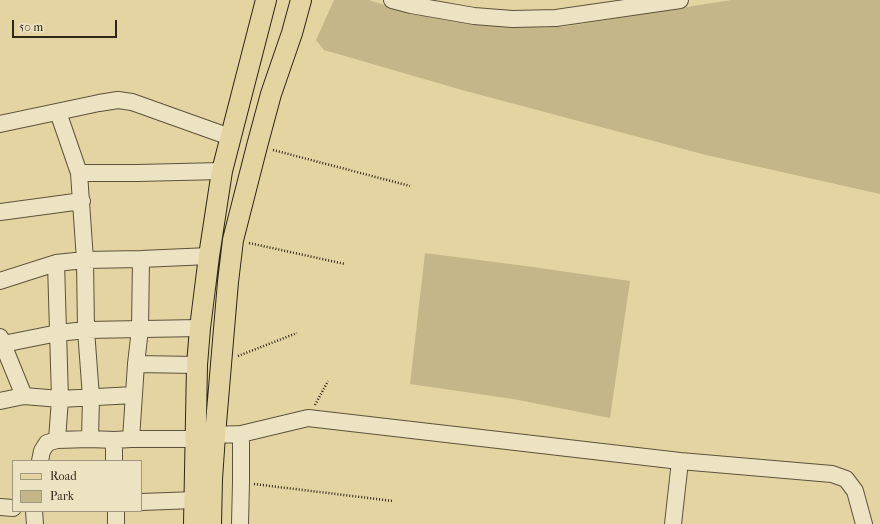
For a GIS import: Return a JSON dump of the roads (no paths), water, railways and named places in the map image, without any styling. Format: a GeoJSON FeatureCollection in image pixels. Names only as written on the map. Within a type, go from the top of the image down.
{"type":"FeatureCollection","features":[{"type":"Feature","properties":{"kind":"main road"},"geometry":{"type":"LineString","coordinates":[[194,524],[197,364],[209,256],[222,171],[266,0]]}},
{"type":"Feature","properties":{"kind":"main road"},"geometry":{"type":"LineString","coordinates":[[211,524],[212,479],[221,362],[233,240],[271,94],[292,33],[301,0]]}},
{"type":"Feature","properties":{"kind":"street"},"geometry":{"type":"LineString","coordinates":[[392,0],[411,5],[474,16],[512,19],[556,18],[680,0]]}},
{"type":"Feature","properties":{"kind":"street"},"geometry":{"type":"LineString","coordinates":[[0,124],[118,100],[132,102],[230,138]]}},
{"type":"Feature","properties":{"kind":"street"},"geometry":{"type":"LineString","coordinates":[[58,112],[79,173],[82,201],[86,330],[91,397],[90,439]]}},
{"type":"Feature","properties":{"kind":"street"},"geometry":{"type":"LineString","coordinates":[[79,173],[137,174],[222,171]]}},
{"type":"Feature","properties":{"kind":"street"},"geometry":{"type":"LineString","coordinates":[[0,212],[82,201]]}},
{"type":"Feature","properties":{"kind":"street"},"geometry":{"type":"LineString","coordinates":[[0,281],[56,263],[85,260],[209,256]]}},
{"type":"Feature","properties":{"kind":"street"},"geometry":{"type":"LineString","coordinates":[[131,439],[140,329],[141,259]]}},
{"type":"Feature","properties":{"kind":"street"},"geometry":{"type":"LineString","coordinates":[[56,263],[60,399],[57,440]]}},
{"type":"Feature","properties":{"kind":"street"},"geometry":{"type":"LineString","coordinates":[[24,396],[1,340],[86,330],[200,328]]}},
{"type":"Feature","properties":{"kind":"street"},"geometry":{"type":"LineString","coordinates":[[136,364],[197,364]]}},
{"type":"Feature","properties":{"kind":"street"},"geometry":{"type":"LineString","coordinates":[[0,401],[24,396],[60,399],[134,396]]}},
{"type":"Feature","properties":{"kind":"street"},"geometry":{"type":"LineString","coordinates":[[216,435],[241,434],[308,418],[680,461],[832,474],[846,479],[856,491],[864,524]]}},
{"type":"Feature","properties":{"kind":"street"},"geometry":{"type":"LineString","coordinates":[[240,524],[241,434]]}},
{"type":"Feature","properties":{"kind":"street"},"geometry":{"type":"LineString","coordinates":[[40,460],[42,451],[47,442],[57,440],[195,439]]}},
{"type":"Feature","properties":{"kind":"street"},"geometry":{"type":"LineString","coordinates":[[114,440],[114,460]]}},
{"type":"Feature","properties":{"kind":"street"},"geometry":{"type":"LineString","coordinates":[[673,524],[680,461]]}},
{"type":"Feature","properties":{"kind":"street"},"geometry":{"type":"LineString","coordinates":[[142,502],[195,500]]}},
{"type":"Feature","properties":{"kind":"street"},"geometry":{"type":"LineString","coordinates":[[0,507],[12,508]]}},
{"type":"Feature","properties":{"kind":"street"},"geometry":{"type":"LineString","coordinates":[[34,512],[35,524]]}},
{"type":"Feature","properties":{"kind":"street"},"geometry":{"type":"LineString","coordinates":[[116,512],[116,524]]}}]}
